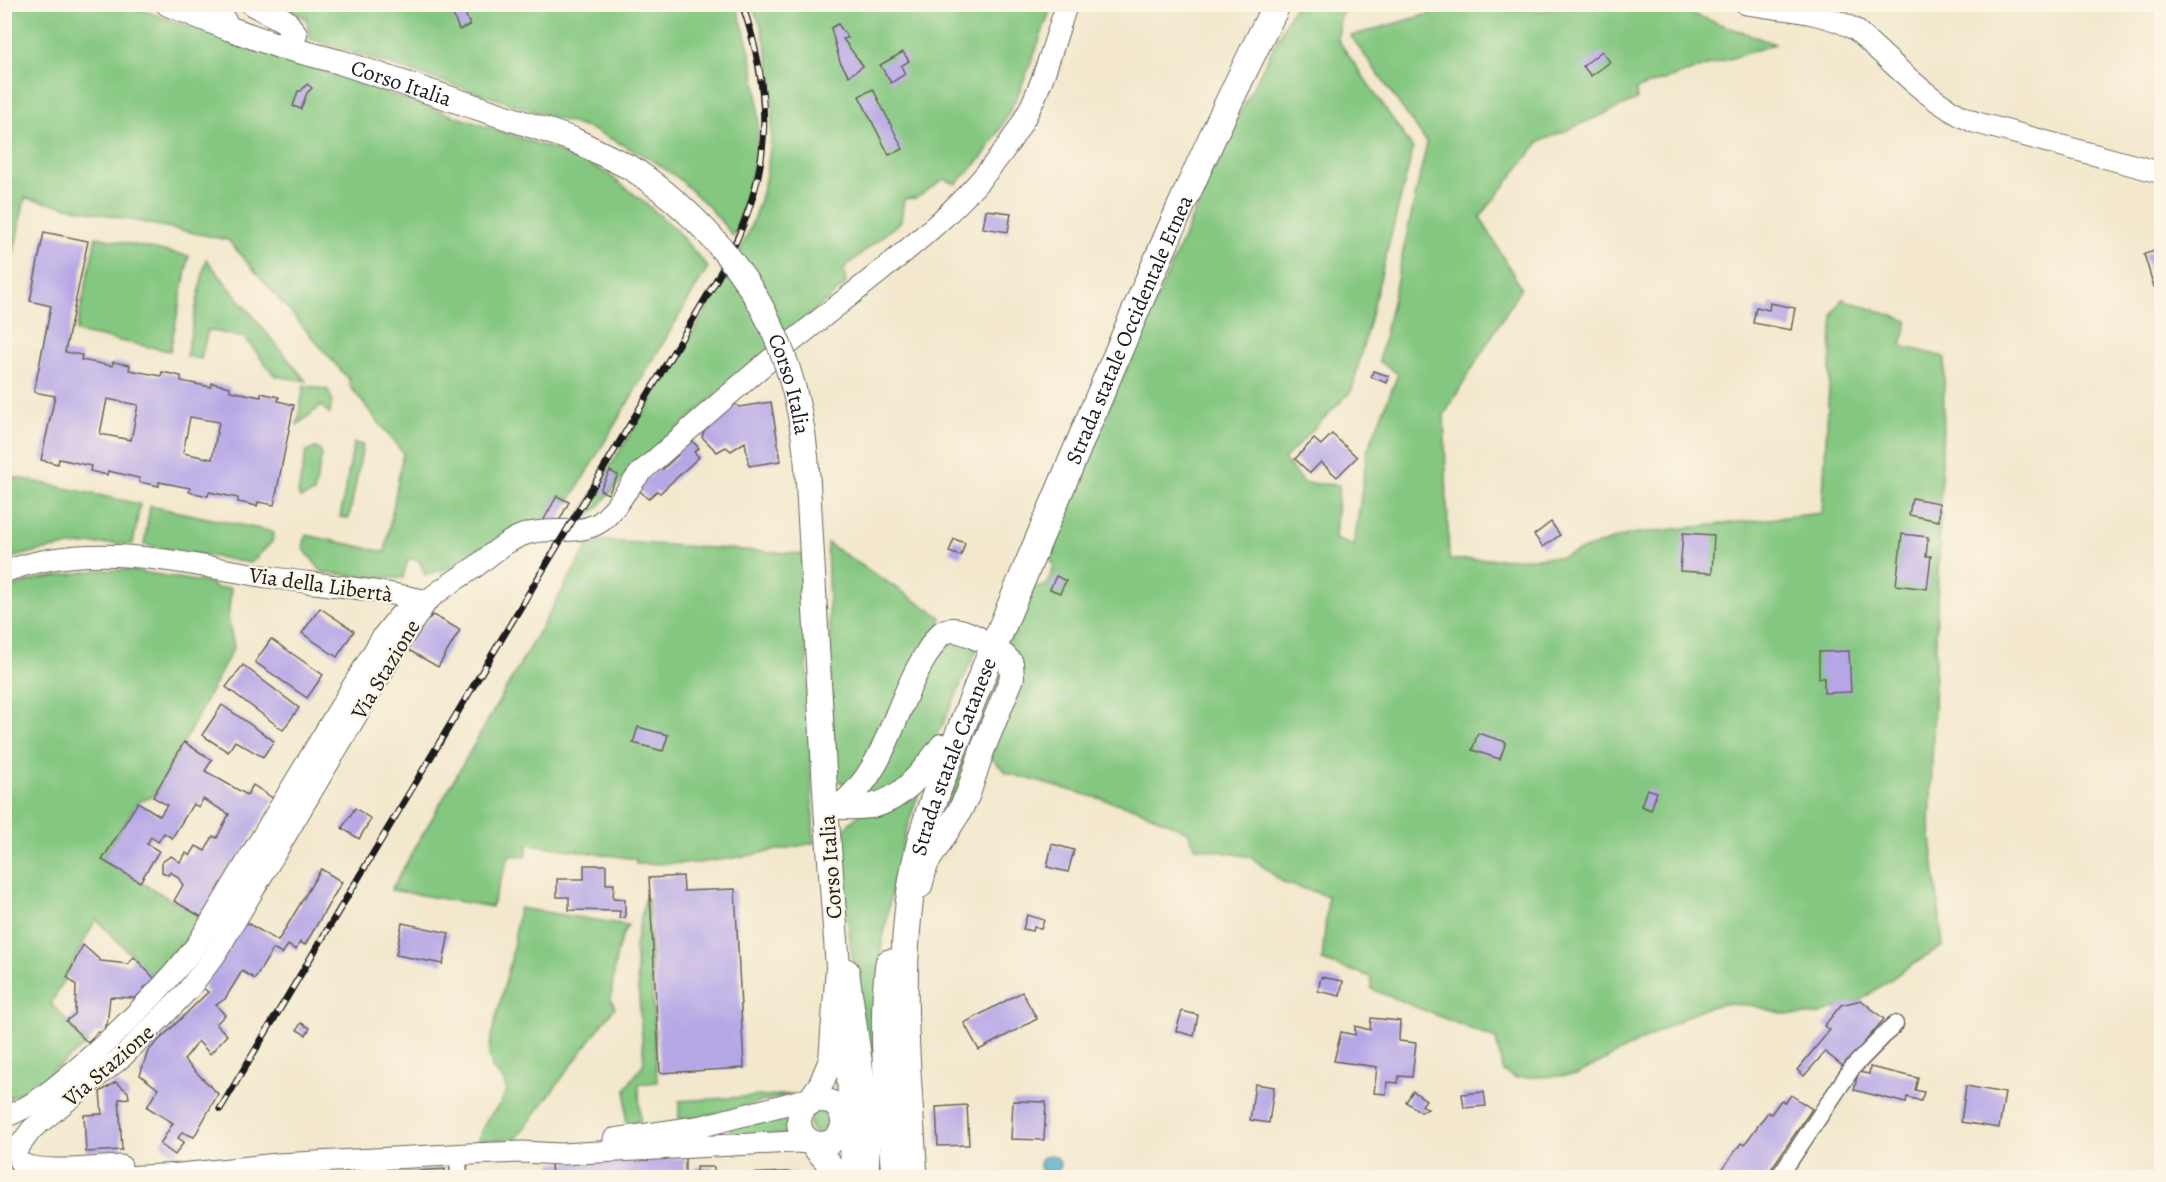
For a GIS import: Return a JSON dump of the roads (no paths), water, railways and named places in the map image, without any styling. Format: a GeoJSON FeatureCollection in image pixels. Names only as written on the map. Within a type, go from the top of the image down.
{"type":"FeatureCollection","features":[{"type":"Feature","properties":{"kind":"main road"},"geometry":{"type":"LineString","coordinates":[[168,4],[218,10]]}},
{"type":"Feature","properties":{"kind":"main road"},"geometry":{"type":"LineString","coordinates":[[181,4],[218,10]]}},
{"type":"Feature","properties":{"kind":"main road"},"geometry":{"type":"LineString","coordinates":[[254,4],[285,21],[287,40]]}},
{"type":"Feature","properties":{"kind":"main road","name":"Strada statale Occidentale Etnea"},"geometry":{"type":"LineString","coordinates":[[990,650],[1208,146],[1277,4]]}},
{"type":"Feature","properties":{"kind":"main road","name":"Corso Italia"},"geometry":{"type":"LineString","coordinates":[[218,10],[340,62],[572,139],[633,170],[657,186],[700,224],[738,268],[758,300],[780,343],[797,398],[807,455],[833,807],[831,880],[838,967],[831,1060],[811,1103]]}},
{"type":"Feature","properties":{"kind":"main road"},"geometry":{"type":"LineString","coordinates":[[833,807],[857,792],[867,780],[883,751],[911,679],[943,633],[954,630],[965,632],[990,650]]}},
{"type":"Feature","properties":{"kind":"main road","name":"Strada statale Catanese"},"geometry":{"type":"LineString","coordinates":[[895,1178],[886,1049],[888,976],[896,915],[906,864],[930,778],[942,746],[990,650]]}},
{"type":"Feature","properties":{"kind":"main road","name":"Strada statale Catanese"},"geometry":{"type":"LineString","coordinates":[[914,1178],[905,1067],[907,926],[915,868],[941,780],[990,650]]}},
{"type":"Feature","properties":{"kind":"main road"},"geometry":{"type":"LineString","coordinates":[[833,807],[871,806],[892,799],[910,786],[942,746]]}},
{"type":"Feature","properties":{"kind":"main road"},"geometry":{"type":"LineString","coordinates":[[831,880],[851,992],[867,1113],[867,1178]]}},
{"type":"Feature","properties":{"kind":"main road"},"geometry":{"type":"LineString","coordinates":[[811,1142],[832,1142],[838,1136],[844,1125],[841,1112],[836,1105],[828,1101],[811,1103],[800,1116],[799,1125],[802,1133],[832,1167],[837,1178]]}},
{"type":"Feature","properties":{"kind":"main road"},"geometry":{"type":"LineString","coordinates":[[912,1138],[921,1178]]}},
{"type":"Feature","properties":{"kind":"street"},"geometry":{"type":"LineString","coordinates":[[427,601],[515,538],[531,532],[589,527],[602,521],[641,472],[765,363],[942,220],[970,192],[1022,123],[1038,87],[1067,4]]}},
{"type":"Feature","properties":{"kind":"street"},"geometry":{"type":"LineString","coordinates":[[1746,4],[1841,21],[1856,30],[1940,104],[1965,119],[2162,173]]}},
{"type":"Feature","properties":{"kind":"street","name":"Via della Libertà"},"geometry":{"type":"LineString","coordinates":[[4,572],[48,559],[79,555],[133,555],[399,594],[427,601]]}},
{"type":"Feature","properties":{"kind":"street","name":"Via Stazione"},"geometry":{"type":"LineString","coordinates":[[4,1118],[22,1112],[63,1081],[172,977],[198,943],[383,636],[399,616],[427,601]]}},
{"type":"Feature","properties":{"kind":"street","name":"Via Stazione"},"geometry":{"type":"LineString","coordinates":[[16,1164],[32,1130],[122,1057],[188,990],[215,955],[401,640],[427,601]]}},
{"type":"Feature","properties":{"kind":"street"},"geometry":{"type":"LineString","coordinates":[[838,967],[848,1093],[844,1125],[851,1142],[851,1178]]}},
{"type":"Feature","properties":{"kind":"street"},"geometry":{"type":"LineString","coordinates":[[1778,1178],[1852,1068],[1895,1024]]}},
{"type":"Feature","properties":{"kind":"street"},"geometry":{"type":"LineString","coordinates":[[16,1164],[47,1168],[278,1164],[522,1152],[703,1126],[802,1100],[811,1103]]}},
{"type":"Feature","properties":{"kind":"street"},"geometry":{"type":"LineString","coordinates":[[522,1152],[560,1154],[811,1142]]}},
{"type":"Feature","properties":{"kind":"street"},"geometry":{"type":"LineString","coordinates":[[458,1155],[459,1178]]}},
{"type":"Feature","properties":{"kind":"street"},"geometry":{"type":"LineString","coordinates":[[104,1178],[245,1172],[278,1164]]}},
{"type":"Feature","properties":{"kind":"water"},"geometry":{"type":"Polygon","coordinates":[[[1046,1155],[1054,1155],[1060,1161],[1060,1169],[1054,1175],[1046,1175],[1040,1169],[1040,1161],[1046,1155]]]}},
{"type":"Feature","properties":{"kind":"railway"},"geometry":{"type":"LineString","coordinates":[[220,1109],[730,255],[745,221],[756,186],[762,152],[764,117],[761,81],[754,44],[742,4]]}}]}
